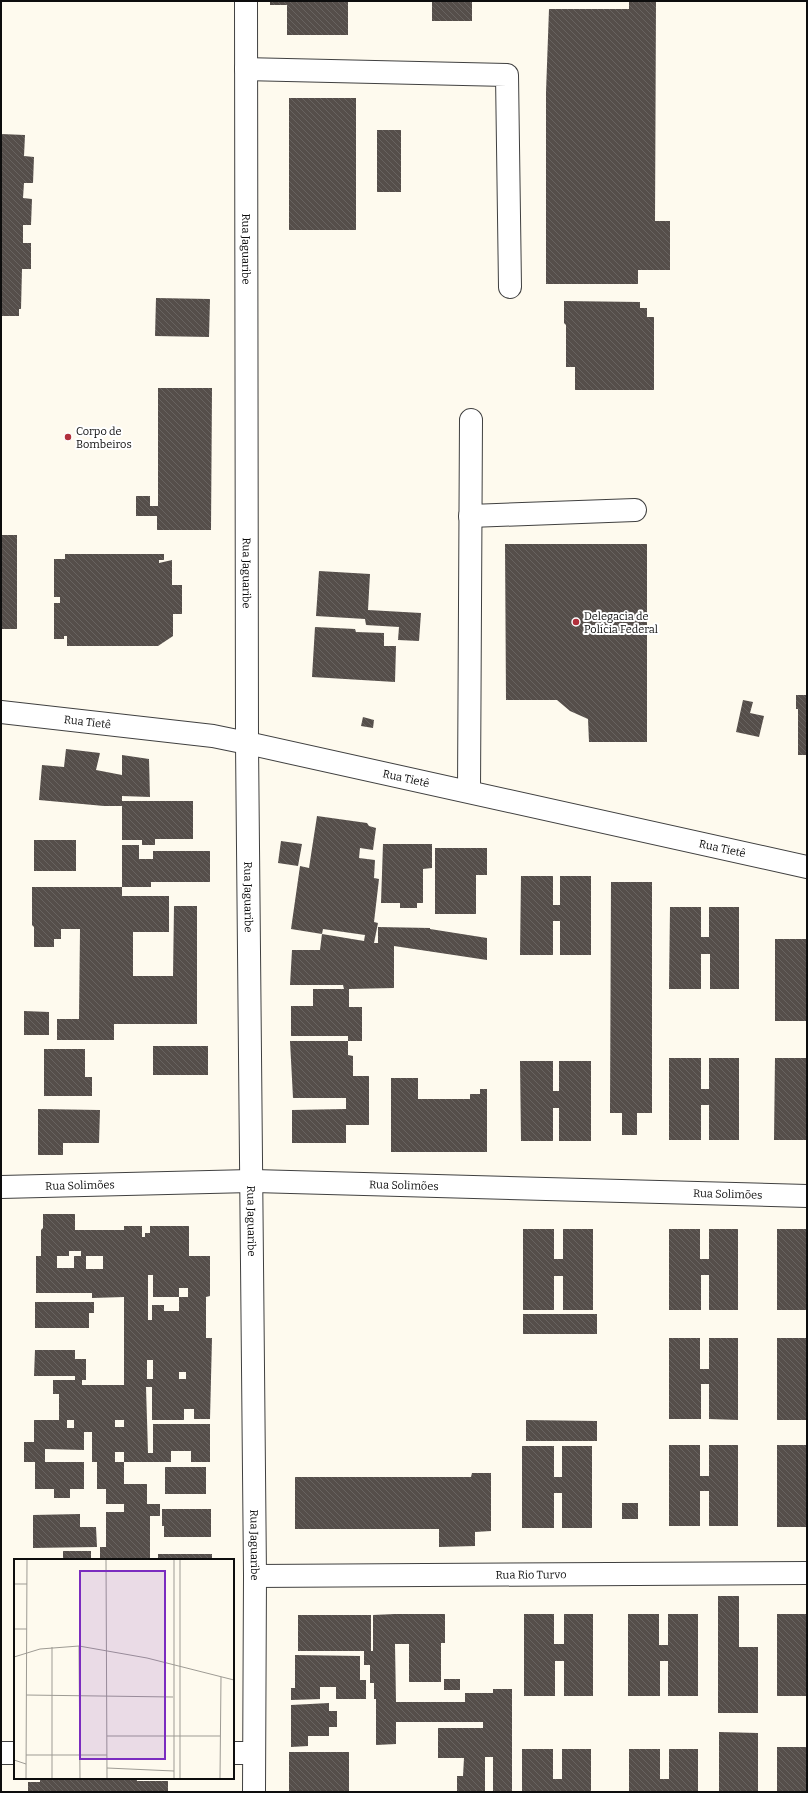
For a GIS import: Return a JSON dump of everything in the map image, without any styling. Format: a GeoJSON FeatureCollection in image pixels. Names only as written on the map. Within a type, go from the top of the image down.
{"type":"FeatureCollection","features":[{"type":"Feature","properties":{"kind":"street","name":"Rua Jaguaribe"},"geometry":{"type":"LineString","coordinates":[[246,1],[247,742],[255,1576],[244,1753],[254,1792]]}},
{"type":"Feature","properties":{"kind":"street"},"geometry":{"type":"LineString","coordinates":[[246,69],[507,75],[510,287]]}},
{"type":"Feature","properties":{"kind":"street"},"geometry":{"type":"LineString","coordinates":[[469,791],[471,420]]}},
{"type":"Feature","properties":{"kind":"street"},"geometry":{"type":"LineString","coordinates":[[470,516],[635,510]]}},
{"type":"Feature","properties":{"kind":"street","name":"Rua Tietê"},"geometry":{"type":"LineString","coordinates":[[1,712],[212,736],[247,742],[807,867]]}},
{"type":"Feature","properties":{"kind":"street","name":"Rua Solimões"},"geometry":{"type":"LineString","coordinates":[[1,1186],[251,1181],[807,1196]]}},
{"type":"Feature","properties":{"kind":"street","name":"Rua Rio Turvo"},"geometry":{"type":"LineString","coordinates":[[255,1576],[807,1573]]}},
{"type":"Feature","properties":{"kind":"street"},"geometry":{"type":"LineString","coordinates":[[1,1753],[14,1753]]}},
{"type":"Feature","properties":{"kind":"building"},"geometry":{"type":"Polygon","coordinates":[[[270,1],[348,1],[348,35],[287,35],[287,5],[270,5],[270,1]]]}},
{"type":"Feature","properties":{"kind":"building"},"geometry":{"type":"Polygon","coordinates":[[[432,1],[472,1],[472,21],[432,21],[432,1]]]}},
{"type":"Feature","properties":{"kind":"building"},"geometry":{"type":"Polygon","coordinates":[[[629,1],[656,1],[655,221],[670,221],[670,270],[638,270],[638,284],[546,284],[546,92],[549,9],[629,9],[629,1]]]}},
{"type":"Feature","properties":{"kind":"building"},"geometry":{"type":"Polygon","coordinates":[[[289,98],[356,98],[356,230],[289,230],[289,98]]]}},
{"type":"Feature","properties":{"kind":"building"},"geometry":{"type":"Polygon","coordinates":[[[377,130],[401,130],[401,192],[377,192],[377,130]]]}},
{"type":"Feature","properties":{"kind":"building"},"geometry":{"type":"Polygon","coordinates":[[[1,134],[25,135],[24,156],[34,157],[33,183],[24,183],[23,198],[32,199],[31,225],[23,225],[23,243],[31,243],[31,269],[22,269],[21,309],[19,309],[19,316],[1,316],[1,134]]]}},
{"type":"Feature","properties":{"kind":"building"},"geometry":{"type":"Polygon","coordinates":[[[156,298],[210,299],[209,337],[155,336],[156,298]]]}},
{"type":"Feature","properties":{"kind":"building"},"geometry":{"type":"Polygon","coordinates":[[[564,301],[640,302],[640,308],[647,308],[647,317],[654,317],[654,390],[575,390],[575,367],[566,367],[566,325],[564,323],[564,301]]]}},
{"type":"Feature","properties":{"kind":"building"},"geometry":{"type":"Polygon","coordinates":[[[158,388],[212,388],[211,530],[157,530],[157,516],[136,516],[136,496],[150,496],[150,506],[158,506],[158,388]]]}},
{"type":"Feature","properties":{"kind":"building"},"geometry":{"type":"Polygon","coordinates":[[[1,535],[17,535],[17,629],[1,629],[1,535]]]}},
{"type":"Feature","properties":{"kind":"building","name":"Delegacia de Polícia Federal"},"geometry":{"type":"Polygon","coordinates":[[[505,544],[647,544],[647,742],[589,742],[588,719],[570,711],[557,700],[506,700],[505,544]]]}},
{"type":"Feature","properties":{"kind":"building"},"geometry":{"type":"Polygon","coordinates":[[[65,554],[164,554],[164,560],[159,560],[159,563],[172,560],[172,585],[182,585],[182,614],[173,614],[173,636],[158,646],[67,646],[67,636],[64,636],[64,639],[54,639],[54,603],[60,603],[60,597],[54,597],[54,559],[65,559],[65,554]]]}},
{"type":"Feature","properties":{"kind":"building"},"geometry":{"type":"Polygon","coordinates":[[[319,571],[370,574],[368,610],[421,613],[419,641],[398,640],[399,627],[366,625],[365,619],[316,616],[319,571]]]}},
{"type":"Feature","properties":{"kind":"building"},"geometry":{"type":"Polygon","coordinates":[[[315,627],[355,629],[356,632],[384,633],[384,646],[396,646],[395,682],[312,677],[315,627]]]}},
{"type":"Feature","properties":{"kind":"building"},"geometry":{"type":"Polygon","coordinates":[[[796,695],[807,695],[807,755],[798,755],[798,709],[796,709],[796,695]]]}},
{"type":"Feature","properties":{"kind":"building"},"geometry":{"type":"Polygon","coordinates":[[[743,700],[753,702],[750,713],[764,716],[759,737],[736,732],[743,700]]]}},
{"type":"Feature","properties":{"kind":"building"},"geometry":{"type":"Polygon","coordinates":[[[363,717],[374,720],[373,728],[361,726],[363,717]]]}},
{"type":"Feature","properties":{"kind":"building"},"geometry":{"type":"Polygon","coordinates":[[[66,749],[100,753],[96,770],[122,775],[122,755],[149,759],[150,797],[122,796],[122,801],[193,801],[193,839],[155,839],[155,845],[142,845],[142,840],[122,840],[122,806],[104,806],[39,800],[42,765],[64,767],[66,749]]]}},
{"type":"Feature","properties":{"kind":"building"},"geometry":{"type":"Polygon","coordinates":[[[317,816],[367,823],[369,826],[376,828],[373,850],[360,848],[359,858],[375,860],[374,878],[379,879],[374,922],[378,923],[374,943],[378,943],[378,927],[430,928],[487,938],[487,960],[394,946],[394,988],[349,989],[349,1007],[362,1007],[362,1041],[348,1041],[348,1036],[291,1036],[291,1006],[313,1006],[313,989],[344,989],[343,985],[290,985],[292,950],[320,950],[322,934],[291,929],[300,866],[309,868],[317,816]],[[323,929],[322,934],[364,941],[365,935],[323,929]]]}},
{"type":"Feature","properties":{"kind":"building"},"geometry":{"type":"Polygon","coordinates":[[[34,840],[76,840],[76,871],[34,871],[34,840]]]}},
{"type":"Feature","properties":{"kind":"building"},"geometry":{"type":"Polygon","coordinates":[[[281,841],[302,844],[298,866],[278,863],[281,841]]]}},
{"type":"Feature","properties":{"kind":"building"},"geometry":{"type":"Polygon","coordinates":[[[383,844],[432,844],[432,868],[423,869],[423,903],[417,903],[417,908],[400,908],[400,903],[381,903],[383,844]]]}},
{"type":"Feature","properties":{"kind":"building"},"geometry":{"type":"Polygon","coordinates":[[[122,845],[139,845],[139,859],[153,859],[153,851],[210,851],[210,882],[151,882],[151,887],[122,887],[122,845]]]}},
{"type":"Feature","properties":{"kind":"building"},"geometry":{"type":"Polygon","coordinates":[[[435,848],[487,848],[487,875],[476,875],[476,914],[435,914],[435,848]]]}},
{"type":"Feature","properties":{"kind":"building"},"geometry":{"type":"Polygon","coordinates":[[[521,876],[553,876],[553,905],[560,905],[560,876],[591,876],[591,955],[560,955],[560,921],[553,921],[553,955],[520,955],[521,876]]]}},
{"type":"Feature","properties":{"kind":"building"},"geometry":{"type":"Polygon","coordinates":[[[611,882],[652,882],[652,1113],[637,1113],[637,1135],[622,1135],[622,1113],[610,1113],[611,882]]]}},
{"type":"Feature","properties":{"kind":"building"},"geometry":{"type":"Polygon","coordinates":[[[32,887],[122,887],[122,896],[169,896],[169,932],[133,932],[133,976],[173,976],[174,906],[197,906],[197,1024],[114,1024],[114,1040],[57,1040],[57,1019],[79,1019],[80,929],[61,929],[61,939],[54,939],[54,947],[34,947],[34,927],[32,925],[32,887]]]}},
{"type":"Feature","properties":{"kind":"building"},"geometry":{"type":"Polygon","coordinates":[[[670,907],[701,907],[701,937],[709,937],[709,907],[739,907],[739,989],[710,989],[710,954],[701,954],[701,989],[669,989],[670,907]]]}},
{"type":"Feature","properties":{"kind":"building"},"geometry":{"type":"Polygon","coordinates":[[[775,939],[806,939],[806,1021],[775,1021],[775,939]]]}},
{"type":"Feature","properties":{"kind":"building"},"geometry":{"type":"Polygon","coordinates":[[[24,1011],[49,1012],[49,1035],[24,1035],[24,1011]]]}},
{"type":"Feature","properties":{"kind":"building"},"geometry":{"type":"Polygon","coordinates":[[[290,1041],[348,1041],[348,1055],[353,1056],[353,1076],[369,1076],[369,1125],[346,1125],[346,1143],[292,1143],[292,1110],[346,1109],[346,1098],[293,1098],[290,1041]]]}},
{"type":"Feature","properties":{"kind":"building"},"geometry":{"type":"Polygon","coordinates":[[[153,1046],[208,1046],[208,1075],[153,1075],[153,1046]]]}},
{"type":"Feature","properties":{"kind":"building"},"geometry":{"type":"Polygon","coordinates":[[[44,1049],[85,1049],[85,1077],[92,1077],[92,1096],[44,1096],[44,1049]]]}},
{"type":"Feature","properties":{"kind":"building"},"geometry":{"type":"Polygon","coordinates":[[[669,1058],[701,1058],[701,1089],[709,1089],[709,1058],[739,1058],[739,1140],[709,1140],[709,1105],[701,1105],[701,1140],[669,1140],[669,1058]]]}},
{"type":"Feature","properties":{"kind":"building"},"geometry":{"type":"Polygon","coordinates":[[[775,1058],[806,1058],[806,1140],[774,1140],[775,1058]]]}},
{"type":"Feature","properties":{"kind":"building"},"geometry":{"type":"Polygon","coordinates":[[[520,1061],[553,1061],[553,1091],[559,1091],[559,1061],[591,1061],[591,1141],[559,1141],[559,1108],[553,1108],[553,1141],[521,1141],[520,1061]]]}},
{"type":"Feature","properties":{"kind":"building"},"geometry":{"type":"Polygon","coordinates":[[[391,1078],[418,1078],[418,1099],[470,1099],[470,1094],[480,1094],[480,1089],[487,1089],[487,1152],[391,1152],[391,1078]]]}},
{"type":"Feature","properties":{"kind":"building"},"geometry":{"type":"Polygon","coordinates":[[[38,1109],[100,1110],[99,1143],[63,1143],[63,1155],[38,1155],[38,1109]]]}},
{"type":"Feature","properties":{"kind":"building"},"geometry":{"type":"Polygon","coordinates":[[[43,1214],[75,1214],[75,1230],[124,1230],[124,1226],[142,1226],[142,1237],[145,1237],[145,1233],[150,1233],[150,1226],[189,1226],[189,1256],[210,1256],[210,1296],[206,1297],[206,1338],[212,1338],[210,1419],[194,1419],[194,1409],[184,1409],[184,1420],[152,1420],[152,1387],[146,1387],[148,1453],[153,1453],[153,1424],[210,1424],[210,1462],[191,1462],[191,1451],[171,1451],[171,1462],[124,1462],[124,1484],[147,1484],[147,1504],[160,1504],[160,1516],[150,1516],[150,1559],[100,1558],[100,1547],[106,1547],[106,1512],[124,1512],[124,1504],[106,1504],[106,1489],[97,1489],[97,1462],[92,1462],[92,1432],[84,1432],[84,1450],[45,1449],[45,1462],[84,1462],[84,1489],[70,1489],[70,1498],[54,1498],[54,1489],[35,1489],[35,1462],[24,1462],[24,1442],[34,1442],[34,1420],[59,1420],[59,1394],[53,1394],[53,1380],[75,1380],[75,1376],[34,1376],[35,1350],[75,1350],[75,1359],[86,1359],[86,1380],[82,1380],[82,1385],[124,1385],[124,1297],[92,1298],[92,1293],[36,1293],[36,1256],[41,1256],[41,1230],[43,1228],[43,1214]],[[69,1251],[69,1256],[57,1256],[57,1268],[74,1268],[74,1256],[81,1256],[81,1251],[69,1251]],[[86,1256],[86,1269],[103,1269],[103,1256],[86,1256]],[[148,1275],[148,1320],[152,1320],[152,1305],[164,1305],[164,1311],[179,1311],[179,1297],[153,1297],[153,1275],[148,1275]],[[179,1288],[179,1297],[188,1297],[188,1288],[179,1288]],[[147,1360],[147,1379],[153,1379],[153,1360],[147,1360]],[[179,1372],[179,1379],[186,1379],[186,1372],[179,1372]],[[67,1420],[67,1428],[74,1428],[74,1420],[67,1420]],[[115,1420],[115,1427],[124,1427],[124,1420],[115,1420]],[[115,1452],[115,1462],[124,1462],[124,1452],[115,1452]]]}},
{"type":"Feature","properties":{"kind":"building"},"geometry":{"type":"Polygon","coordinates":[[[523,1229],[554,1229],[554,1259],[563,1259],[563,1229],[593,1229],[593,1310],[563,1310],[563,1276],[554,1276],[554,1310],[523,1310],[523,1229]]]}},
{"type":"Feature","properties":{"kind":"building"},"geometry":{"type":"Polygon","coordinates":[[[669,1229],[700,1229],[700,1259],[709,1259],[709,1229],[738,1229],[738,1310],[709,1310],[709,1275],[701,1275],[701,1310],[669,1310],[669,1229]]]}},
{"type":"Feature","properties":{"kind":"building"},"geometry":{"type":"Polygon","coordinates":[[[777,1229],[807,1229],[807,1310],[777,1310],[777,1229]]]}},
{"type":"Feature","properties":{"kind":"building"},"geometry":{"type":"Polygon","coordinates":[[[35,1302],[94,1302],[94,1313],[89,1313],[89,1328],[35,1328],[35,1302]]]}},
{"type":"Feature","properties":{"kind":"building"},"geometry":{"type":"Polygon","coordinates":[[[523,1314],[597,1314],[597,1334],[523,1334],[523,1314]]]}},
{"type":"Feature","properties":{"kind":"building"},"geometry":{"type":"Polygon","coordinates":[[[669,1338],[700,1338],[700,1369],[709,1369],[709,1338],[738,1338],[738,1420],[709,1419],[709,1384],[701,1384],[701,1419],[669,1419],[669,1338]]]}},
{"type":"Feature","properties":{"kind":"building"},"geometry":{"type":"Polygon","coordinates":[[[777,1338],[807,1338],[807,1420],[777,1420],[777,1338]]]}},
{"type":"Feature","properties":{"kind":"building"},"geometry":{"type":"Polygon","coordinates":[[[526,1420],[597,1421],[597,1441],[526,1441],[526,1420]]]}},
{"type":"Feature","properties":{"kind":"building"},"geometry":{"type":"Polygon","coordinates":[[[669,1445],[700,1445],[700,1476],[709,1476],[709,1445],[738,1445],[738,1526],[709,1526],[709,1491],[700,1491],[700,1526],[669,1526],[669,1445]]]}},
{"type":"Feature","properties":{"kind":"building"},"geometry":{"type":"Polygon","coordinates":[[[777,1445],[807,1445],[807,1527],[777,1527],[777,1445]]]}},
{"type":"Feature","properties":{"kind":"building"},"geometry":{"type":"Polygon","coordinates":[[[522,1446],[554,1446],[554,1477],[562,1477],[562,1446],[592,1446],[592,1528],[562,1528],[562,1493],[554,1493],[554,1528],[522,1528],[522,1446]]]}},
{"type":"Feature","properties":{"kind":"building"},"geometry":{"type":"Polygon","coordinates":[[[165,1467],[206,1467],[206,1494],[165,1494],[165,1467]]]}},
{"type":"Feature","properties":{"kind":"building"},"geometry":{"type":"Polygon","coordinates":[[[472,1473],[491,1473],[491,1531],[475,1532],[475,1546],[439,1547],[439,1529],[295,1529],[295,1477],[471,1477],[472,1473]]]}},
{"type":"Feature","properties":{"kind":"building"},"geometry":{"type":"Polygon","coordinates":[[[622,1503],[638,1503],[638,1519],[622,1519],[622,1503]]]}},
{"type":"Feature","properties":{"kind":"building"},"geometry":{"type":"Polygon","coordinates":[[[162,1509],[211,1509],[211,1537],[164,1537],[164,1526],[162,1526],[162,1509]]]}},
{"type":"Feature","properties":{"kind":"building"},"geometry":{"type":"Polygon","coordinates":[[[80,1514],[80,1527],[96,1527],[97,1547],[33,1548],[33,1515],[80,1514]]]}},
{"type":"Feature","properties":{"kind":"building"},"geometry":{"type":"Polygon","coordinates":[[[63,1551],[91,1551],[91,1559],[36,1559],[63,1558],[63,1551]]]}},
{"type":"Feature","properties":{"kind":"building"},"geometry":{"type":"Polygon","coordinates":[[[158,1554],[212,1554],[212,1559],[158,1559],[158,1554]]]}},
{"type":"Feature","properties":{"kind":"building"},"geometry":{"type":"Polygon","coordinates":[[[718,1596],[739,1596],[739,1647],[758,1647],[758,1713],[718,1713],[718,1596]]]}},
{"type":"Feature","properties":{"kind":"building"},"geometry":{"type":"Polygon","coordinates":[[[445,1614],[445,1643],[441,1643],[441,1682],[409,1682],[409,1644],[395,1644],[396,1702],[465,1702],[465,1693],[493,1693],[493,1689],[512,1689],[512,1792],[493,1792],[493,1757],[485,1757],[485,1792],[457,1792],[457,1776],[463,1776],[464,1758],[438,1758],[438,1728],[483,1728],[483,1722],[396,1722],[396,1744],[376,1745],[376,1699],[374,1699],[374,1683],[370,1683],[370,1665],[364,1665],[364,1651],[298,1651],[298,1615],[371,1615],[371,1651],[373,1651],[373,1615],[445,1614]]]}},
{"type":"Feature","properties":{"kind":"building"},"geometry":{"type":"Polygon","coordinates":[[[524,1614],[554,1614],[554,1644],[564,1644],[564,1614],[593,1614],[593,1696],[564,1696],[564,1661],[555,1661],[555,1696],[524,1696],[524,1614]]]}},
{"type":"Feature","properties":{"kind":"building"},"geometry":{"type":"Polygon","coordinates":[[[628,1614],[659,1614],[659,1645],[668,1645],[668,1614],[698,1614],[698,1696],[668,1696],[668,1661],[660,1661],[660,1696],[628,1696],[628,1614]]]}},
{"type":"Feature","properties":{"kind":"building"},"geometry":{"type":"Polygon","coordinates":[[[777,1614],[807,1614],[807,1696],[777,1696],[777,1614]]]}},
{"type":"Feature","properties":{"kind":"building"},"geometry":{"type":"Polygon","coordinates":[[[295,1655],[360,1656],[360,1680],[366,1680],[366,1699],[336,1699],[336,1687],[320,1687],[320,1699],[291,1700],[291,1688],[295,1688],[295,1655]]]}},
{"type":"Feature","properties":{"kind":"building"},"geometry":{"type":"Polygon","coordinates":[[[444,1679],[460,1679],[460,1690],[444,1690],[444,1679]]]}},
{"type":"Feature","properties":{"kind":"building"},"geometry":{"type":"Polygon","coordinates":[[[329,1703],[329,1711],[337,1711],[337,1727],[329,1727],[329,1736],[308,1736],[308,1746],[291,1747],[291,1705],[329,1703]]]}},
{"type":"Feature","properties":{"kind":"building"},"geometry":{"type":"Polygon","coordinates":[[[719,1732],[758,1733],[758,1792],[719,1792],[719,1732]]]}},
{"type":"Feature","properties":{"kind":"building"},"geometry":{"type":"Polygon","coordinates":[[[777,1747],[807,1747],[807,1792],[777,1792],[777,1747]]]}},
{"type":"Feature","properties":{"kind":"building"},"geometry":{"type":"Polygon","coordinates":[[[522,1749],[553,1749],[553,1779],[562,1779],[562,1749],[591,1749],[591,1792],[522,1792],[522,1749]]]}},
{"type":"Feature","properties":{"kind":"building"},"geometry":{"type":"Polygon","coordinates":[[[629,1749],[660,1749],[660,1779],[669,1779],[669,1749],[698,1749],[698,1792],[629,1792],[629,1749]]]}},
{"type":"Feature","properties":{"kind":"building"},"geometry":{"type":"Polygon","coordinates":[[[289,1752],[349,1752],[349,1792],[289,1792],[289,1752]]]}},
{"type":"Feature","properties":{"kind":"building"},"geometry":{"type":"Polygon","coordinates":[[[40,1779],[137,1779],[137,1781],[168,1781],[168,1792],[28,1792],[28,1782],[40,1782],[40,1779]]]}},
{"type":"Feature","properties":{"kind":"place","name":"Corpo de Bombeiros"},"geometry":{"type":"Point","coordinates":[68,437]}},
{"type":"Feature","properties":{"kind":"place","name":"Delegacia de Polícia Federal"},"geometry":{"type":"Point","coordinates":[576,622]}}]}
